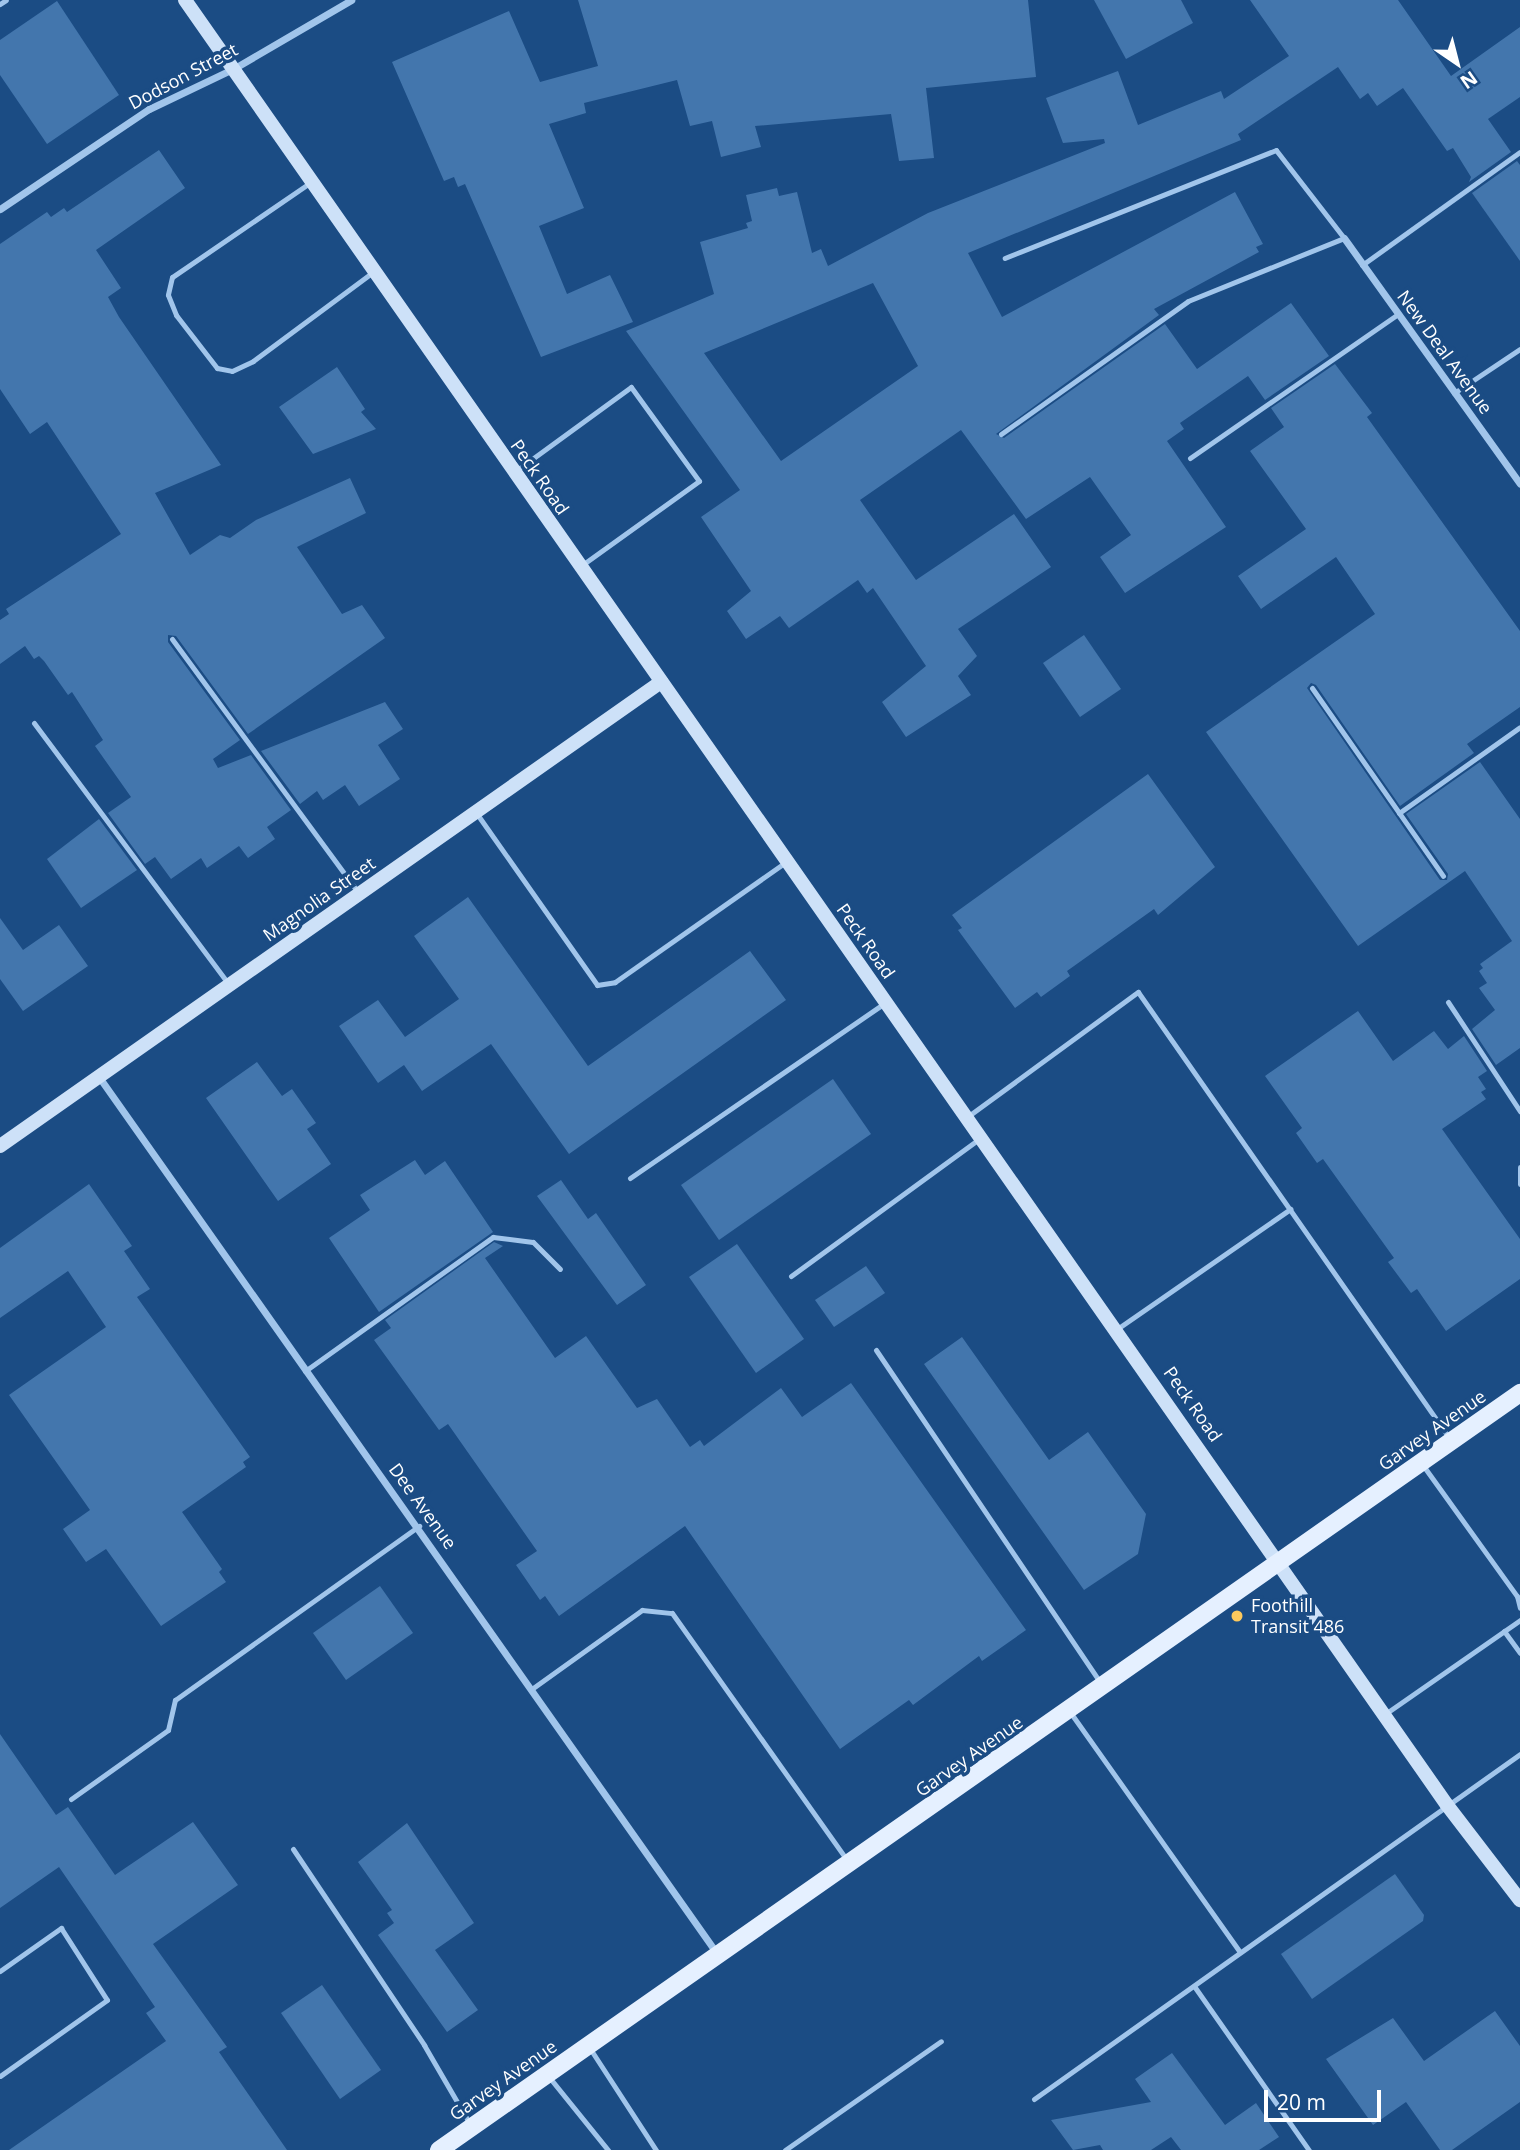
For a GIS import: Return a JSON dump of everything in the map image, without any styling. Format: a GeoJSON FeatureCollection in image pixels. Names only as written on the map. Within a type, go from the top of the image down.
{"type":"FeatureCollection","features":[{"type":"Feature","properties":{"kind":"main road","name":"Peck Road"},"geometry":{"type":"LineString","coordinates":[[185,0],[1281,1563],[1447,1805],[1520,1900]]}},
{"type":"Feature","properties":{"kind":"main road","name":"Magnolia Street"},"geometry":{"type":"LineString","coordinates":[[0,1146],[661,682]]}},
{"type":"Feature","properties":{"kind":"main road","name":"Garvey Avenue"},"geometry":{"type":"LineString","coordinates":[[439,2150],[850,1865],[1520,1393]]}},
{"type":"Feature","properties":{"kind":"street","name":"Dodson Street"},"geometry":{"type":"LineString","coordinates":[[0,209],[149,109],[233,69],[351,0]]}},
{"type":"Feature","properties":{"kind":"street","name":"New Deal Avenue"},"geometry":{"type":"LineString","coordinates":[[1344,238],[1520,484]]}},
{"type":"Feature","properties":{"kind":"street","name":"Dee Avenue"},"geometry":{"type":"LineString","coordinates":[[99,1077],[304,1371],[419,1526],[719,1956]]}},
{"type":"Feature","properties":{"kind":"lane"},"geometry":{"type":"LineString","coordinates":[[0,4],[6,0]]}},
{"type":"Feature","properties":{"kind":"lane"},"geometry":{"type":"LineString","coordinates":[[1001,434],[1188,301],[1344,238],[1276,150],[1005,258]]}},
{"type":"Feature","properties":{"kind":"lane"},"geometry":{"type":"LineString","coordinates":[[1362,265],[1520,152]]}},
{"type":"Feature","properties":{"kind":"lane"},"geometry":{"type":"LineString","coordinates":[[311,182],[172,277],[168,295],[176,315],[217,368],[232,371],[253,361],[373,271]]}},
{"type":"Feature","properties":{"kind":"lane"},"geometry":{"type":"LineString","coordinates":[[1190,458],[1398,314]]}},
{"type":"Feature","properties":{"kind":"lane"},"geometry":{"type":"LineString","coordinates":[[1454,393],[1520,349]]}},
{"type":"Feature","properties":{"kind":"lane"},"geometry":{"type":"LineString","coordinates":[[514,472],[631,387],[699,481],[580,566]]}},
{"type":"Feature","properties":{"kind":"lane"},"geometry":{"type":"LineString","coordinates":[[172,639],[359,894]]}},
{"type":"Feature","properties":{"kind":"lane"},"geometry":{"type":"LineString","coordinates":[[1312,688],[1443,876]]}},
{"type":"Feature","properties":{"kind":"lane"},"geometry":{"type":"LineString","coordinates":[[34,723],[230,985]]}},
{"type":"Feature","properties":{"kind":"lane"},"geometry":{"type":"LineString","coordinates":[[1399,813],[1520,727]]}},
{"type":"Feature","properties":{"kind":"lane"},"geometry":{"type":"LineString","coordinates":[[476,812],[597,985],[615,982],[787,861]]}},
{"type":"Feature","properties":{"kind":"lane"},"geometry":{"type":"LineString","coordinates":[[967,1117],[1138,992],[1452,1441]]}},
{"type":"Feature","properties":{"kind":"lane"},"geometry":{"type":"LineString","coordinates":[[630,1178],[886,1002]]}},
{"type":"Feature","properties":{"kind":"lane"},"geometry":{"type":"LineString","coordinates":[[1448,1002],[1520,1111]]}},
{"type":"Feature","properties":{"kind":"lane"},"geometry":{"type":"LineString","coordinates":[[790,1276],[981,1137]]}},
{"type":"Feature","properties":{"kind":"lane"},"geometry":{"type":"LineString","coordinates":[[1520,1167],[1520,1184]]}},
{"type":"Feature","properties":{"kind":"lane"},"geometry":{"type":"LineString","coordinates":[[1117,1329],[1290,1209]]}},
{"type":"Feature","properties":{"kind":"lane"},"geometry":{"type":"LineString","coordinates":[[304,1371],[494,1237],[533,1242],[560,1269]]}},
{"type":"Feature","properties":{"kind":"lane"},"geometry":{"type":"LineString","coordinates":[[876,1350],[1103,1687]]}},
{"type":"Feature","properties":{"kind":"lane"},"geometry":{"type":"LineString","coordinates":[[1421,1463],[1517,1596],[1520,1608]]}},
{"type":"Feature","properties":{"kind":"lane"},"geometry":{"type":"LineString","coordinates":[[71,1799],[168,1730],[174,1700],[419,1526]]}},
{"type":"Feature","properties":{"kind":"lane"},"geometry":{"type":"LineString","coordinates":[[533,1688],[642,1610],[672,1613],[850,1865]]}},
{"type":"Feature","properties":{"kind":"lane"},"geometry":{"type":"LineString","coordinates":[[1385,1714],[1520,1620]]}},
{"type":"Feature","properties":{"kind":"lane"},"geometry":{"type":"LineString","coordinates":[[1504,1631],[1520,1653]]}},
{"type":"Feature","properties":{"kind":"lane"},"geometry":{"type":"LineString","coordinates":[[1069,1711],[1240,1952]]}},
{"type":"Feature","properties":{"kind":"lane"},"geometry":{"type":"LineString","coordinates":[[1034,2099],[1520,1754]]}},
{"type":"Feature","properties":{"kind":"lane"},"geometry":{"type":"LineString","coordinates":[[293,1849],[424,2045],[472,2127]]}},
{"type":"Feature","properties":{"kind":"lane"},"geometry":{"type":"LineString","coordinates":[[0,1971],[61,1928],[107,2000],[0,2076]]}},
{"type":"Feature","properties":{"kind":"lane"},"geometry":{"type":"LineString","coordinates":[[1194,1986],[1308,2150]]}},
{"type":"Feature","properties":{"kind":"lane"},"geometry":{"type":"LineString","coordinates":[[785,2150],[942,2041]]}},
{"type":"Feature","properties":{"kind":"lane"},"geometry":{"type":"LineString","coordinates":[[588,2046],[656,2150]]}},
{"type":"Feature","properties":{"kind":"lane"},"geometry":{"type":"LineString","coordinates":[[547,2075],[608,2150]]}},
{"type":"Feature","properties":{"kind":"building"},"geometry":{"type":"Polygon","coordinates":[[[578,0],[1028,0],[1036,77],[926,88],[934,158],[899,161],[891,114],[755,126],[761,147],[721,157],[712,121],[690,126],[677,80],[584,103],[586,113],[549,124],[584,208],[539,226],[567,294],[610,275],[633,322],[541,357],[465,184],[458,187],[454,177],[444,181],[392,62],[509,11],[540,82],[598,66],[578,0]]]}},
{"type":"Feature","properties":{"kind":"building"},"geometry":{"type":"Polygon","coordinates":[[[1094,0],[1181,0],[1193,23],[1126,59],[1094,0]]]}},
{"type":"Feature","properties":{"kind":"building"},"geometry":{"type":"Polygon","coordinates":[[[1250,0],[1398,0],[1451,76],[1520,27],[1520,97],[1488,119],[1511,152],[1469,182],[1471,177],[1453,148],[1447,151],[1403,88],[1377,106],[1368,93],[1360,99],[1338,67],[1238,134],[1241,140],[968,253],[1002,317],[1235,192],[1263,244],[1256,247],[1259,252],[1154,309],[1159,315],[996,434],[1004,438],[1165,324],[1197,369],[1291,303],[1329,356],[1265,400],[1248,376],[1180,423],[1184,429],[1167,441],[1226,527],[1125,593],[1100,557],[1131,535],[1090,477],[1026,519],[961,430],[860,500],[916,580],[1014,514],[1051,567],[958,629],[977,656],[958,676],[971,695],[906,737],[882,702],[926,666],[873,588],[867,593],[858,580],[789,628],[780,616],[746,639],[727,611],[751,591],[701,517],[740,490],[626,331],[714,294],[700,242],[748,228],[746,223],[752,221],[746,195],[777,188],[779,196],[797,192],[812,253],[821,249],[828,266],[928,213],[1105,143],[1104,139],[1063,143],[1046,98],[1118,71],[1138,125],[1221,91],[1224,99],[1289,56],[1250,0]],[[873,283],[704,353],[781,461],[918,366],[873,283]]]}},
{"type":"Feature","properties":{"kind":"building"},"geometry":{"type":"Polygon","coordinates":[[[57,1],[119,95],[47,144],[0,75],[0,40],[57,1]]]}},
{"type":"Feature","properties":{"kind":"building"},"geometry":{"type":"Polygon","coordinates":[[[159,150],[185,188],[96,250],[121,288],[108,297],[119,317],[221,465],[155,493],[190,555],[220,535],[230,538],[256,520],[350,478],[366,513],[297,547],[342,614],[362,605],[385,638],[248,734],[176,636],[168,635],[168,642],[240,740],[213,759],[218,768],[251,755],[291,810],[267,827],[275,839],[248,858],[239,846],[207,868],[201,858],[171,879],[155,857],[145,864],[108,813],[131,797],[95,746],[103,740],[72,692],[68,695],[44,661],[39,656],[34,659],[25,646],[0,664],[0,620],[9,614],[6,609],[121,534],[47,422],[30,434],[0,389],[0,244],[47,212],[51,217],[64,208],[67,212],[159,150]]]}},
{"type":"Feature","properties":{"kind":"building"},"geometry":{"type":"Polygon","coordinates":[[[1517,161],[1520,165],[1520,261],[1472,193],[1517,161]]]}},
{"type":"Feature","properties":{"kind":"building"},"geometry":{"type":"Polygon","coordinates":[[[1335,364],[1372,413],[1367,417],[1520,631],[1520,707],[1467,744],[1474,753],[1400,806],[1316,685],[1311,683],[1307,688],[1440,880],[1447,880],[1448,874],[1406,814],[1480,762],[1520,819],[1520,1048],[1496,1065],[1472,1029],[1495,1010],[1479,988],[1487,983],[1479,971],[1483,968],[1480,964],[1512,941],[1465,871],[1358,946],[1206,732],[1375,614],[1336,557],[1261,609],[1238,576],[1306,529],[1250,451],[1284,427],[1271,408],[1335,364]]]}},
{"type":"Feature","properties":{"kind":"building"},"geometry":{"type":"Polygon","coordinates":[[[337,367],[365,409],[361,412],[376,429],[313,454],[279,407],[337,367]]]}},
{"type":"Feature","properties":{"kind":"building"},"geometry":{"type":"Polygon","coordinates":[[[1084,635],[1121,689],[1080,717],[1043,663],[1084,635]]]}},
{"type":"Feature","properties":{"kind":"building"},"geometry":{"type":"Polygon","coordinates":[[[385,702],[403,729],[378,745],[400,779],[359,806],[345,785],[323,800],[317,791],[300,804],[261,751],[385,702]]]}},
{"type":"Feature","properties":{"kind":"building"},"geometry":{"type":"Polygon","coordinates":[[[1148,774],[1215,867],[1158,915],[1154,909],[1067,971],[1070,976],[1041,997],[1037,992],[1015,1008],[958,930],[962,928],[952,915],[1148,774]]]}},
{"type":"Feature","properties":{"kind":"building"},"geometry":{"type":"Polygon","coordinates":[[[99,819],[137,870],[81,908],[47,859],[99,819]]]}},
{"type":"Feature","properties":{"kind":"building"},"geometry":{"type":"Polygon","coordinates":[[[468,897],[588,1066],[750,951],[786,1000],[569,1154],[491,1044],[422,1091],[404,1065],[378,1083],[339,1026],[378,1000],[405,1037],[459,999],[414,936],[468,897]]]}},
{"type":"Feature","properties":{"kind":"building"},"geometry":{"type":"Polygon","coordinates":[[[0,918],[23,950],[59,925],[88,966],[23,1011],[0,979],[0,918]]]}},
{"type":"Feature","properties":{"kind":"building"},"geometry":{"type":"Polygon","coordinates":[[[1358,1011],[1393,1061],[1434,1031],[1448,1049],[1464,1036],[1487,1071],[1478,1077],[1486,1089],[1481,1092],[1486,1099],[1442,1129],[1520,1239],[1520,1279],[1446,1331],[1417,1289],[1411,1293],[1388,1262],[1394,1258],[1323,1159],[1317,1163],[1296,1133],[1302,1128],[1265,1076],[1358,1011]]]}},
{"type":"Feature","properties":{"kind":"building"},"geometry":{"type":"Polygon","coordinates":[[[257,1062],[282,1096],[292,1089],[316,1123],[307,1129],[331,1164],[278,1201],[206,1098],[257,1062]]]}},
{"type":"Feature","properties":{"kind":"building"},"geometry":{"type":"Polygon","coordinates":[[[833,1079],[871,1134],[719,1240],[681,1185],[833,1079]]]}},
{"type":"Feature","properties":{"kind":"building"},"geometry":{"type":"Polygon","coordinates":[[[415,1160],[425,1175],[445,1161],[493,1232],[379,1312],[329,1238],[370,1210],[360,1195],[415,1160]]]}},
{"type":"Feature","properties":{"kind":"building"},"geometry":{"type":"Polygon","coordinates":[[[561,1180],[588,1219],[596,1213],[646,1285],[617,1305],[537,1196],[561,1180]]]}},
{"type":"Feature","properties":{"kind":"building"},"geometry":{"type":"Polygon","coordinates":[[[89,1184],[132,1246],[124,1251],[150,1289],[137,1297],[250,1457],[243,1462],[246,1467],[182,1512],[222,1569],[219,1572],[226,1582],[161,1626],[106,1549],[86,1562],[63,1529],[90,1510],[9,1395],[106,1327],[68,1271],[0,1318],[0,1248],[89,1184]]]}},
{"type":"Feature","properties":{"kind":"building"},"geometry":{"type":"Polygon","coordinates":[[[494,1242],[503,1246],[485,1258],[555,1358],[586,1336],[637,1408],[657,1399],[690,1447],[700,1440],[704,1446],[781,1388],[802,1417],[851,1383],[1026,1630],[982,1661],[979,1656],[913,1705],[909,1700],[840,1749],[685,1526],[559,1616],[545,1596],[540,1600],[516,1565],[537,1551],[448,1424],[439,1430],[374,1340],[391,1328],[385,1320],[494,1242]]]}},
{"type":"Feature","properties":{"kind":"building"},"geometry":{"type":"Polygon","coordinates":[[[737,1244],[804,1339],[756,1373],[689,1277],[737,1244]]]}},
{"type":"Feature","properties":{"kind":"building"},"geometry":{"type":"Polygon","coordinates":[[[866,1266],[885,1293],[834,1327],[815,1300],[866,1266]]]}},
{"type":"Feature","properties":{"kind":"building"},"geometry":{"type":"Polygon","coordinates":[[[962,1337],[1049,1460],[1088,1432],[1146,1514],[1138,1554],[1084,1590],[924,1364],[962,1337]]]}},
{"type":"Feature","properties":{"kind":"building"},"geometry":{"type":"Polygon","coordinates":[[[380,1586],[413,1633],[346,1680],[313,1633],[380,1586]]]}},
{"type":"Feature","properties":{"kind":"building"},"geometry":{"type":"Polygon","coordinates":[[[0,1734],[56,1815],[68,1807],[115,1875],[193,1822],[238,1885],[153,1944],[227,2047],[219,2052],[287,2150],[9,2150],[166,2041],[146,2013],[155,2007],[59,1867],[0,1908],[0,1734]]]}},
{"type":"Feature","properties":{"kind":"building"},"geometry":{"type":"Polygon","coordinates":[[[407,1823],[474,1923],[435,1950],[478,2010],[447,2032],[378,1935],[394,1923],[387,1913],[392,1910],[358,1862],[407,1823]]]}},
{"type":"Feature","properties":{"kind":"building"},"geometry":{"type":"Polygon","coordinates":[[[1395,1874],[1424,1915],[1423,1921],[1312,1999],[1281,1954],[1395,1874]]]}},
{"type":"Feature","properties":{"kind":"building"},"geometry":{"type":"Polygon","coordinates":[[[322,1985],[381,2070],[340,2099],[281,2013],[322,1985]]]}},
{"type":"Feature","properties":{"kind":"building"},"geometry":{"type":"Polygon","coordinates":[[[1495,2011],[1520,2046],[1520,2102],[1452,2150],[1440,2150],[1406,2102],[1373,2125],[1326,2059],[1393,2018],[1424,2061],[1495,2011]]]}},
{"type":"Feature","properties":{"kind":"building"},"geometry":{"type":"Polygon","coordinates":[[[1172,2053],[1225,2125],[1256,2103],[1279,2137],[1259,2150],[1181,2150],[1171,2137],[1151,2150],[1103,2150],[1100,2145],[1073,2150],[1051,2120],[1151,2102],[1135,2079],[1172,2053]]]}},
{"type":"Feature","properties":{"kind":"place","name":"Foothill Transit 486"},"geometry":{"type":"Point","coordinates":[1237,1616]}}]}
